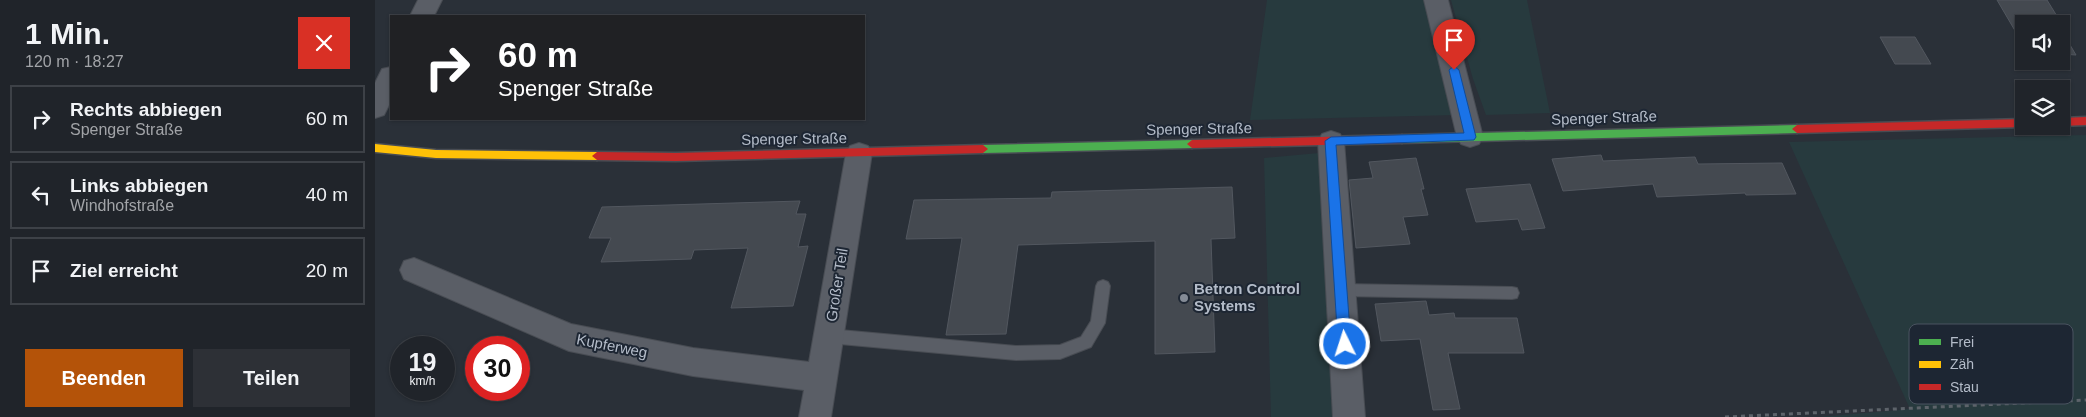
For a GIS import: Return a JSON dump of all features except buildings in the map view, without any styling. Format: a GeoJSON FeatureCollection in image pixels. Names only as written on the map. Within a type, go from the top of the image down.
{"type":"FeatureCollection","features":[{"type":"Feature","properties":{"kind":"street"},"geometry":{"type":"LineString","coordinates":[[422,15],[430,0]]}},
{"type":"Feature","properties":{"kind":"street"},"geometry":{"type":"LineString","coordinates":[[1436,0],[1470,137]]}},
{"type":"Feature","properties":{"kind":"street"},"geometry":{"type":"LineString","coordinates":[[375,108],[390,78]]}},
{"type":"Feature","properties":{"kind":"street"},"geometry":{"type":"LineString","coordinates":[[2070,122],[2086,121]]}},
{"type":"Feature","properties":{"kind":"street","name":"Spenger Straße"},"geometry":{"type":"LineString","coordinates":[[375,148],[436,154],[553,157],[859,153],[2015,123]]}},
{"type":"Feature","properties":{"kind":"street"},"geometry":{"type":"LineString","coordinates":[[1331,141],[1349,417]]}},
{"type":"Feature","properties":{"kind":"street","name":"Großer Teil"},"geometry":{"type":"LineString","coordinates":[[815,417],[859,153]]}},
{"type":"Feature","properties":{"kind":"street","name":"Kupferweg"},"geometry":{"type":"LineString","coordinates":[[414,270],[569,337],[693,362],[823,378]]}},
{"type":"Feature","properties":{"kind":"lane"},"geometry":{"type":"LineString","coordinates":[[829,336],[1016,353],[1059,352],[1086,342],[1099,323],[1103,286]]}},
{"type":"Feature","properties":{"kind":"lane"},"geometry":{"type":"LineString","coordinates":[[1341,290],[1512,293]]}},
{"type":"Feature","properties":{"kind":"path"},"geometry":{"type":"LineString","coordinates":[[2073,401],[2086,400]]}},
{"type":"Feature","properties":{"kind":"path"},"geometry":{"type":"LineString","coordinates":[[1725,417],[2001,404]]}},
{"type":"Feature","properties":{"kind":"green space"},"geometry":{"type":"Polygon","coordinates":[[[1267,0],[1429,0],[1456,115],[1250,120],[1267,0]]]}},
{"type":"Feature","properties":{"kind":"green space"},"geometry":{"type":"Polygon","coordinates":[[[1451,0],[1527,0],[1550,113],[1486,115],[1473,79],[1451,0]]]}},
{"type":"Feature","properties":{"kind":"green space"},"geometry":{"type":"Polygon","coordinates":[[[2086,135],[2086,417],[1819,417],[1910,409],[1789,142],[2086,135]]]}},
{"type":"Feature","properties":{"kind":"green space"},"geometry":{"type":"Polygon","coordinates":[[[1330,152],[1340,417],[1271,417],[1264,158],[1330,152]]]}},
{"type":"Feature","properties":{"kind":"traffic: fast"},"geometry":{"type":"LineString","coordinates":[[1402,139],[1797,129]]}},
{"type":"Feature","properties":{"kind":"traffic: fast"},"geometry":{"type":"LineString","coordinates":[[983,149],[1192,144]]}},
{"type":"Feature","properties":{"kind":"traffic: slow"},"geometry":{"type":"LineString","coordinates":[[375,148],[436,154],[597,156]]}},
{"type":"Feature","properties":{"kind":"traffic: jam"},"geometry":{"type":"LineString","coordinates":[[2070,122],[2086,121]]}},
{"type":"Feature","properties":{"kind":"traffic: jam"},"geometry":{"type":"LineString","coordinates":[[1797,129],[2015,123]]}},
{"type":"Feature","properties":{"kind":"traffic: jam"},"geometry":{"type":"LineString","coordinates":[[1192,144],[1402,139]]}},
{"type":"Feature","properties":{"kind":"traffic: jam"},"geometry":{"type":"LineString","coordinates":[[597,156],[676,157],[983,149]]}},
{"type":"Feature","properties":{"kind":"place","name":"Betron Control Systems"},"geometry":{"type":"Point","coordinates":[1184,298]}},
{"type":"Feature","properties":{"kind":"route"},"geometry":{"type":"LineString","coordinates":[[1345,344],[1331,141],[1470,137],[1454,70]]}}]}
